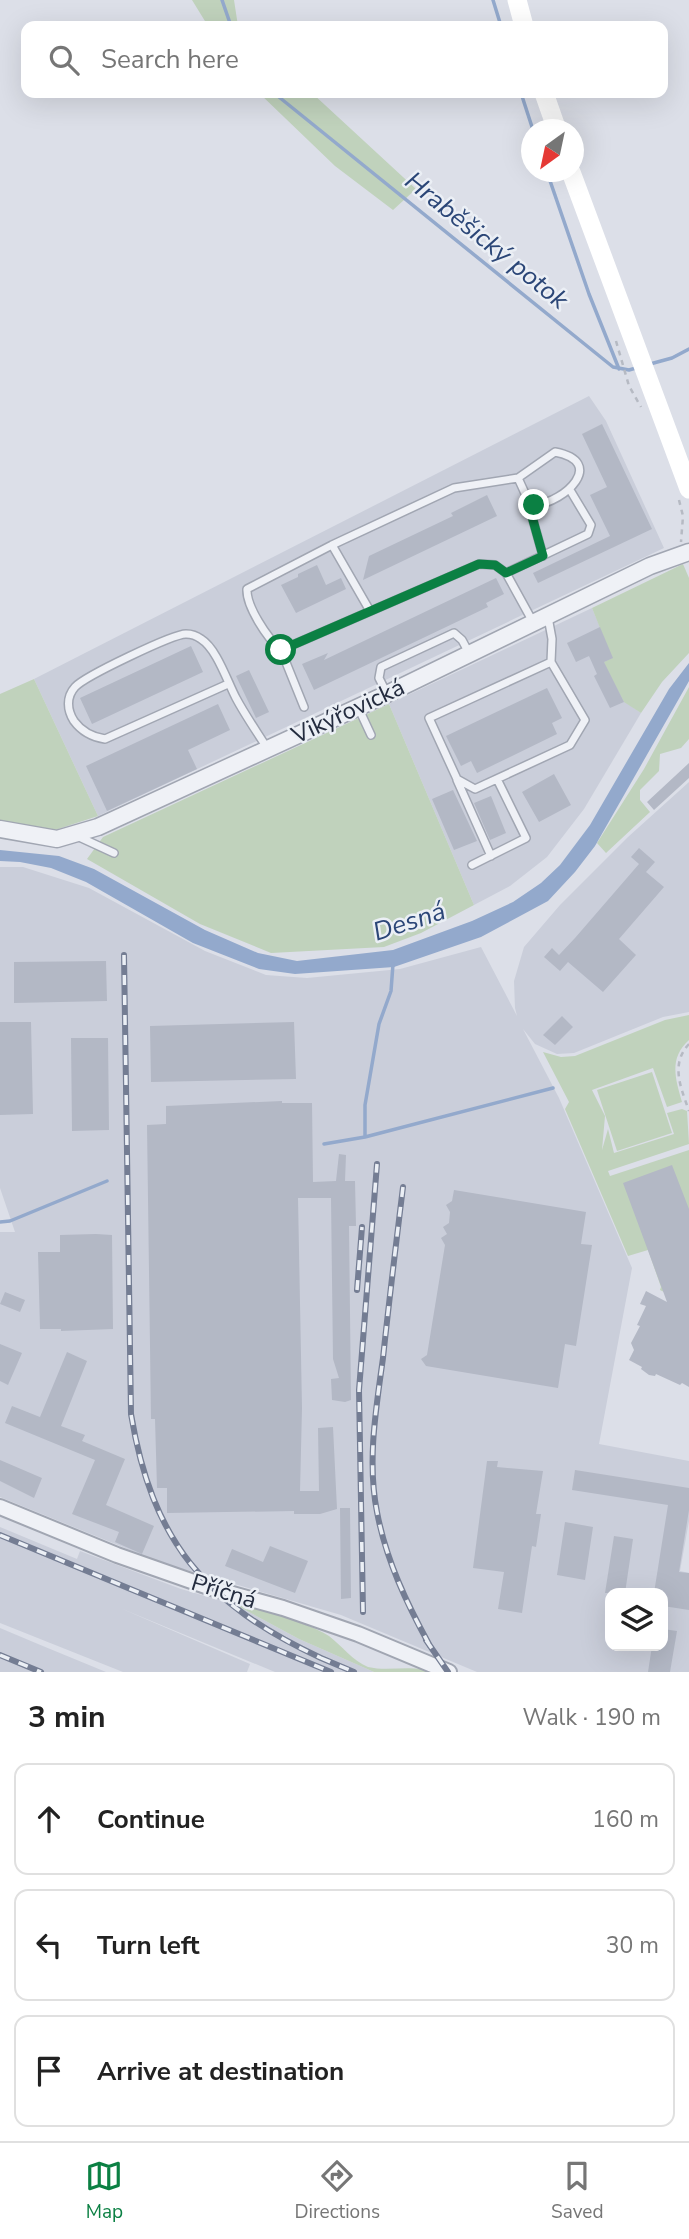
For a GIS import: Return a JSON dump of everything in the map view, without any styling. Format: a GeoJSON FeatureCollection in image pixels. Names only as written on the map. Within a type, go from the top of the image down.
{"type":"FeatureCollection","features":[{"type":"Feature","properties":{"kind":"main road"},"geometry":{"type":"LineString","coordinates":[[517,0],[523,21]]}},
{"type":"Feature","properties":{"kind":"main road"},"geometry":{"type":"LineString","coordinates":[[546,98],[553,119]]}},
{"type":"Feature","properties":{"kind":"main road"},"geometry":{"type":"LineString","coordinates":[[574,182],[629,356],[647,378],[689,489]]}},
{"type":"Feature","properties":{"kind":"street","name":"Vikýřovická"},"geometry":{"type":"LineString","coordinates":[[0,829],[57,839],[99,827],[387,694],[650,566],[689,552]]}},
{"type":"Feature","properties":{"kind":"street","name":"Příčná"},"geometry":{"type":"LineString","coordinates":[[0,1507],[117,1555],[358,1634],[449,1672]]}},
{"type":"Feature","properties":{"kind":"lane"},"geometry":{"type":"LineString","coordinates":[[304,707],[281,650],[269,637],[246,598],[247,589],[332,545],[454,488],[518,478],[555,452],[567,455],[579,464],[577,483],[544,505],[528,500],[518,478]]}},
{"type":"Feature","properties":{"kind":"lane"},"geometry":{"type":"LineString","coordinates":[[506,573],[588,534],[591,525],[570,490]]}},
{"type":"Feature","properties":{"kind":"lane"},"geometry":{"type":"LineString","coordinates":[[532,503],[531,513],[543,556]]}},
{"type":"Feature","properties":{"kind":"lane"},"geometry":{"type":"LineString","coordinates":[[332,545],[370,611]]}},
{"type":"Feature","properties":{"kind":"lane"},"geometry":{"type":"LineString","coordinates":[[281,650],[479,564],[495,565],[506,573],[552,639],[551,663],[585,720],[570,745],[497,779],[475,789],[457,779]]}},
{"type":"Feature","properties":{"kind":"lane"},"geometry":{"type":"LineString","coordinates":[[387,694],[379,673],[381,667],[454,633],[469,653]]}},
{"type":"Feature","properties":{"kind":"lane"},"geometry":{"type":"LineString","coordinates":[[228,684],[105,739],[91,736],[83,730],[68,710],[70,695],[81,682],[167,640],[188,634],[208,644],[228,684],[267,749]]}},
{"type":"Feature","properties":{"kind":"lane"},"geometry":{"type":"LineString","coordinates":[[491,856],[429,718],[551,663]]}},
{"type":"Feature","properties":{"kind":"lane"},"geometry":{"type":"LineString","coordinates":[[358,707],[371,735]]}},
{"type":"Feature","properties":{"kind":"lane"},"geometry":{"type":"LineString","coordinates":[[472,865],[526,838],[497,779]]}},
{"type":"Feature","properties":{"kind":"lane"},"geometry":{"type":"LineString","coordinates":[[73,835],[114,853]]}},
{"type":"Feature","properties":{"kind":"path"},"geometry":{"type":"LineString","coordinates":[[627,378],[629,356]]}},
{"type":"Feature","properties":{"kind":"path"},"geometry":{"type":"LineString","coordinates":[[689,1044],[681,1054],[677,1070],[689,1111]]}},
{"type":"Feature","properties":{"kind":"shaded area"},"geometry":{"type":"Polygon","coordinates":[[[589,396],[606,421],[664,548],[98,816],[34,679],[589,396]]]}},
{"type":"Feature","properties":{"kind":"shaded area"},"geometry":{"type":"Polygon","coordinates":[[[592,608],[613,658],[606,668],[624,701],[641,713],[584,809],[547,857],[510,886],[474,905],[389,704],[592,608]]]}},
{"type":"Feature","properties":{"kind":"shaded area"},"geometry":{"type":"Polygon","coordinates":[[[689,782],[689,1012],[663,1017],[574,1053],[557,1054],[535,1044],[523,1029],[559,1098],[632,1268],[599,1444],[689,1461],[689,1521],[680,1571],[689,1573],[689,1672],[477,1672],[341,1615],[162,1563],[0,1497],[0,1232],[15,1232],[0,1188],[0,867],[23,867],[89,888],[205,951],[266,975],[307,978],[400,969],[481,947],[517,1016],[514,981],[524,947],[560,905],[628,837],[689,782]]]}},
{"type":"Feature","properties":{"kind":"shaded area"},"geometry":{"type":"Polygon","coordinates":[[[0,1527],[77,1559],[80,1551],[181,1589],[236,1605],[299,1639],[374,1672],[275,1672],[120,1608],[250,1664],[247,1672],[123,1672],[0,1623],[0,1527]]]}},
{"type":"Feature","properties":{"kind":"shaded area"},"geometry":{"type":"Polygon","coordinates":[[[0,1628],[38,1644],[106,1672],[0,1672],[0,1628]]]}},
{"type":"Feature","properties":{"kind":"green space"},"geometry":{"type":"Polygon","coordinates":[[[192,0],[234,0],[237,21],[205,21],[192,0]]]}},
{"type":"Feature","properties":{"kind":"green space"},"geometry":{"type":"Polygon","coordinates":[[[264,98],[317,98],[416,189],[393,210],[335,166],[264,98]]]}},
{"type":"Feature","properties":{"kind":"green space"},"geometry":{"type":"Polygon","coordinates":[[[683,564],[689,578],[689,653],[662,682],[641,713],[624,702],[606,668],[604,662],[612,658],[592,608],[683,564]]]}},
{"type":"Feature","properties":{"kind":"green space"},"geometry":{"type":"Polygon","coordinates":[[[34,679],[98,816],[55,830],[0,822],[0,694],[34,679]]]}},
{"type":"Feature","properties":{"kind":"green space"},"geometry":{"type":"Polygon","coordinates":[[[689,687],[689,739],[681,748],[660,754],[659,771],[640,790],[640,800],[650,812],[606,853],[597,843],[644,769],[689,687]]]}},
{"type":"Feature","properties":{"kind":"green space"},"geometry":{"type":"Polygon","coordinates":[[[389,704],[474,905],[421,933],[384,947],[271,953],[200,924],[87,859],[103,837],[389,704]]]}},
{"type":"Feature","properties":{"kind":"green space"},"geometry":{"type":"Polygon","coordinates":[[[689,1015],[689,1040],[678,1054],[675,1069],[682,1102],[667,1107],[653,1068],[592,1090],[605,1116],[602,1150],[608,1129],[614,1153],[674,1134],[667,1113],[682,1109],[687,1111],[689,1144],[608,1171],[610,1176],[689,1150],[689,1278],[676,1298],[660,1290],[648,1250],[628,1256],[565,1109],[569,1102],[543,1052],[561,1057],[575,1056],[665,1020],[689,1015]]]}},
{"type":"Feature","properties":{"kind":"green space"},"geometry":{"type":"Polygon","coordinates":[[[652,1072],[672,1133],[617,1151],[597,1090],[652,1072]]]}},
{"type":"Feature","properties":{"kind":"green space"},"geometry":{"type":"Polygon","coordinates":[[[236,1605],[311,1627],[329,1636],[357,1661],[368,1667],[433,1672],[374,1672],[299,1639],[236,1605]]]}},
{"type":"Feature","properties":{"kind":"water"},"geometry":{"type":"Polygon","coordinates":[[[689,663],[689,681],[595,846],[548,901],[481,937],[394,967],[295,974],[259,969],[193,943],[86,882],[51,868],[0,861],[0,850],[59,856],[94,869],[205,930],[258,953],[297,961],[393,950],[472,921],[513,902],[541,883],[560,865],[590,825],[669,689],[689,663]]]}},
{"type":"Feature","properties":{"kind":"building"},"geometry":{"type":"Polygon","coordinates":[[[602,424],[652,529],[538,583],[533,573],[610,536],[590,495],[607,487],[582,434],[602,424]]]}},
{"type":"Feature","properties":{"kind":"building"},"geometry":{"type":"Polygon","coordinates":[[[487,495],[497,516],[363,580],[369,556],[453,516],[451,513],[487,495]]]}},
{"type":"Feature","properties":{"kind":"building"},"geometry":{"type":"Polygon","coordinates":[[[317,565],[326,585],[341,578],[346,589],[296,613],[281,585],[317,565]]]}},
{"type":"Feature","properties":{"kind":"building"},"geometry":{"type":"Polygon","coordinates":[[[496,578],[504,594],[486,603],[488,607],[314,690],[302,664],[328,653],[324,660],[496,578]]]}},
{"type":"Feature","properties":{"kind":"building"},"geometry":{"type":"Polygon","coordinates":[[[600,627],[613,658],[604,662],[624,702],[610,708],[594,676],[597,674],[589,656],[576,662],[567,643],[600,627]]]}},
{"type":"Feature","properties":{"kind":"building"},"geometry":{"type":"Polygon","coordinates":[[[191,646],[203,672],[92,724],[80,698],[191,646]]]}},
{"type":"Feature","properties":{"kind":"building"},"geometry":{"type":"Polygon","coordinates":[[[249,670],[269,712],[256,718],[236,676],[249,670]]]}},
{"type":"Feature","properties":{"kind":"building"},"geometry":{"type":"Polygon","coordinates":[[[547,688],[562,718],[552,723],[557,734],[477,773],[471,761],[461,766],[446,736],[547,688]]]}},
{"type":"Feature","properties":{"kind":"building"},"geometry":{"type":"Polygon","coordinates":[[[218,704],[230,730],[188,750],[197,769],[107,811],[86,766],[218,704]]]}},
{"type":"Feature","properties":{"kind":"building"},"geometry":{"type":"Polygon","coordinates":[[[689,763],[689,778],[654,810],[647,802],[689,763]]]}},
{"type":"Feature","properties":{"kind":"building"},"geometry":{"type":"Polygon","coordinates":[[[554,774],[571,805],[539,822],[522,792],[554,774]]]}},
{"type":"Feature","properties":{"kind":"building"},"geometry":{"type":"Polygon","coordinates":[[[453,790],[477,841],[454,850],[432,799],[453,790]]]}},
{"type":"Feature","properties":{"kind":"building"},"geometry":{"type":"Polygon","coordinates":[[[491,796],[506,833],[490,840],[474,803],[491,796]]]}},
{"type":"Feature","properties":{"kind":"building"},"geometry":{"type":"Polygon","coordinates":[[[639,848],[655,862],[646,872],[664,887],[619,939],[636,955],[603,992],[568,962],[560,971],[544,957],[552,948],[559,955],[575,938],[639,864],[631,857],[639,848]]]}},
{"type":"Feature","properties":{"kind":"building"},"geometry":{"type":"Polygon","coordinates":[[[106,961],[107,1001],[14,1003],[14,962],[106,961]]]}},
{"type":"Feature","properties":{"kind":"building"},"geometry":{"type":"Polygon","coordinates":[[[562,1016],[573,1027],[555,1045],[543,1035],[562,1016]]]}},
{"type":"Feature","properties":{"kind":"building"},"geometry":{"type":"Polygon","coordinates":[[[0,1022],[31,1022],[33,1114],[0,1115],[0,1022]]]}},
{"type":"Feature","properties":{"kind":"building"},"geometry":{"type":"Polygon","coordinates":[[[294,1022],[296,1079],[151,1082],[150,1026],[294,1022]]]}},
{"type":"Feature","properties":{"kind":"building"},"geometry":{"type":"Polygon","coordinates":[[[71,1038],[108,1038],[109,1130],[72,1131],[71,1038]]]}},
{"type":"Feature","properties":{"kind":"building"},"geometry":{"type":"Polygon","coordinates":[[[282,1101],[312,1103],[313,1182],[336,1181],[339,1154],[346,1155],[345,1181],[355,1181],[356,1226],[349,1226],[351,1400],[345,1402],[332,1400],[331,1379],[339,1378],[333,1359],[331,1198],[298,1198],[302,1408],[300,1491],[319,1491],[318,1428],[333,1427],[337,1509],[320,1514],[294,1514],[294,1511],[167,1513],[167,1488],[157,1488],[155,1419],[151,1419],[147,1125],[166,1124],[166,1106],[282,1101]]]}},
{"type":"Feature","properties":{"kind":"building"},"geometry":{"type":"Polygon","coordinates":[[[672,1165],[689,1209],[689,1387],[656,1374],[649,1375],[642,1367],[629,1360],[634,1350],[631,1343],[646,1306],[640,1304],[646,1291],[667,1302],[623,1183],[672,1165]]]}},
{"type":"Feature","properties":{"kind":"building"},"geometry":{"type":"Polygon","coordinates":[[[454,1190],[586,1212],[581,1244],[592,1245],[576,1346],[565,1344],[558,1388],[426,1366],[421,1359],[427,1355],[445,1245],[441,1238],[447,1234],[443,1227],[449,1223],[450,1212],[446,1205],[452,1201],[454,1190]]]}},
{"type":"Feature","properties":{"kind":"building"},"geometry":{"type":"Polygon","coordinates":[[[60,1235],[112,1235],[113,1329],[40,1329],[38,1252],[60,1252],[60,1235]]]}},
{"type":"Feature","properties":{"kind":"building"},"geometry":{"type":"Polygon","coordinates":[[[5,1292],[25,1300],[20,1312],[0,1304],[5,1292]]]}},
{"type":"Feature","properties":{"kind":"building"},"geometry":{"type":"Polygon","coordinates":[[[0,1344],[22,1353],[8,1385],[0,1381],[0,1344]]]}},
{"type":"Feature","properties":{"kind":"building"},"geometry":{"type":"Polygon","coordinates":[[[67,1352],[87,1361],[61,1426],[85,1435],[82,1441],[125,1459],[106,1505],[154,1526],[142,1554],[115,1542],[119,1532],[72,1514],[95,1460],[5,1423],[12,1406],[40,1417],[67,1352]]]}},
{"type":"Feature","properties":{"kind":"building"},"geometry":{"type":"Polygon","coordinates":[[[0,1460],[42,1478],[34,1498],[0,1481],[0,1460]]]}},
{"type":"Feature","properties":{"kind":"building"},"geometry":{"type":"Polygon","coordinates":[[[487,1461],[498,1461],[497,1467],[543,1471],[536,1514],[541,1514],[536,1547],[532,1546],[522,1613],[498,1609],[504,1572],[473,1568],[487,1461]]]}},
{"type":"Feature","properties":{"kind":"building"},"geometry":{"type":"Polygon","coordinates":[[[575,1470],[689,1488],[689,1510],[679,1572],[689,1573],[689,1610],[668,1607],[668,1588],[655,1588],[668,1505],[572,1490],[575,1470]]]}},
{"type":"Feature","properties":{"kind":"building"},"geometry":{"type":"Polygon","coordinates":[[[340,1508],[350,1508],[351,1598],[341,1599],[340,1508]]]}},
{"type":"Feature","properties":{"kind":"building"},"geometry":{"type":"Polygon","coordinates":[[[565,1522],[593,1527],[585,1580],[557,1575],[565,1522]]]}},
{"type":"Feature","properties":{"kind":"building"},"geometry":{"type":"Polygon","coordinates":[[[614,1536],[633,1539],[626,1588],[606,1588],[614,1536]]]}},
{"type":"Feature","properties":{"kind":"building"},"geometry":{"type":"Polygon","coordinates":[[[270,1546],[308,1561],[295,1593],[225,1566],[232,1549],[263,1562],[270,1546]]]}},
{"type":"Feature","properties":{"kind":"building"},"geometry":{"type":"Polygon","coordinates":[[[668,1630],[677,1631],[670,1672],[648,1672],[651,1651],[668,1651],[668,1630]]]}},
{"type":"Feature","properties":{"kind":"waterway","name":"Hraběšický potok"},"geometry":{"type":"LineString","coordinates":[[222,0],[229,21]]}},
{"type":"Feature","properties":{"kind":"waterway"},"geometry":{"type":"LineString","coordinates":[[493,0],[499,21]]}},
{"type":"Feature","properties":{"kind":"waterway","name":"Hraběšický potok"},"geometry":{"type":"LineString","coordinates":[[280,98],[613,367],[629,370],[636,368]]}},
{"type":"Feature","properties":{"kind":"waterway"},"geometry":{"type":"LineString","coordinates":[[523,98],[529,119]]}},
{"type":"Feature","properties":{"kind":"waterway"},"geometry":{"type":"LineString","coordinates":[[550,182],[589,294],[619,369]]}},
{"type":"Feature","properties":{"kind":"waterway","name":"Hraběšický potok"},"geometry":{"type":"LineString","coordinates":[[650,364],[672,358],[689,349]]}},
{"type":"Feature","properties":{"kind":"waterway"},"geometry":{"type":"LineString","coordinates":[[365,1137],[365,1105],[379,1024],[391,991],[393,964]]}},
{"type":"Feature","properties":{"kind":"waterway"},"geometry":{"type":"LineString","coordinates":[[324,1144],[365,1137],[553,1088]]}},
{"type":"Feature","properties":{"kind":"waterway"},"geometry":{"type":"LineString","coordinates":[[0,1222],[10,1221],[107,1181]]}},
{"type":"Feature","properties":{"kind":"railway"},"geometry":{"type":"LineString","coordinates":[[124,955],[131,1414],[140,1459],[153,1498],[170,1533],[190,1563],[215,1591],[245,1615],[321,1658]]}},
{"type":"Feature","properties":{"kind":"railway"},"geometry":{"type":"LineString","coordinates":[[363,1612],[359,1390],[377,1164]]}},
{"type":"Feature","properties":{"kind":"railway"},"geometry":{"type":"LineString","coordinates":[[403,1187],[375,1416],[374,1493],[381,1530],[392,1564],[405,1598],[430,1646]]}},
{"type":"Feature","properties":{"kind":"railway"},"geometry":{"type":"LineString","coordinates":[[357,1290],[362,1227]]}},
{"type":"Feature","properties":{"kind":"railway"},"geometry":{"type":"LineString","coordinates":[[0,1535],[331,1672]]}},
{"type":"Feature","properties":{"kind":"railway"},"geometry":{"type":"LineString","coordinates":[[426,1640],[448,1672]]}},
{"type":"Feature","properties":{"kind":"railway"},"geometry":{"type":"LineString","coordinates":[[0,1655],[41,1672]]}},
{"type":"Feature","properties":{"kind":"railway"},"geometry":{"type":"LineString","coordinates":[[321,1658],[354,1672]]}},
{"type":"Feature","properties":{"kind":"route"},"geometry":{"type":"LineString","coordinates":[[281,650],[479,564],[495,565],[506,573],[543,556],[531,513],[532,503],[534,505]]}},
{"type":"Feature","properties":{"kind":"water label","name":"Desná"},"geometry":{"type":"Point","coordinates":[409,921]}}]}
